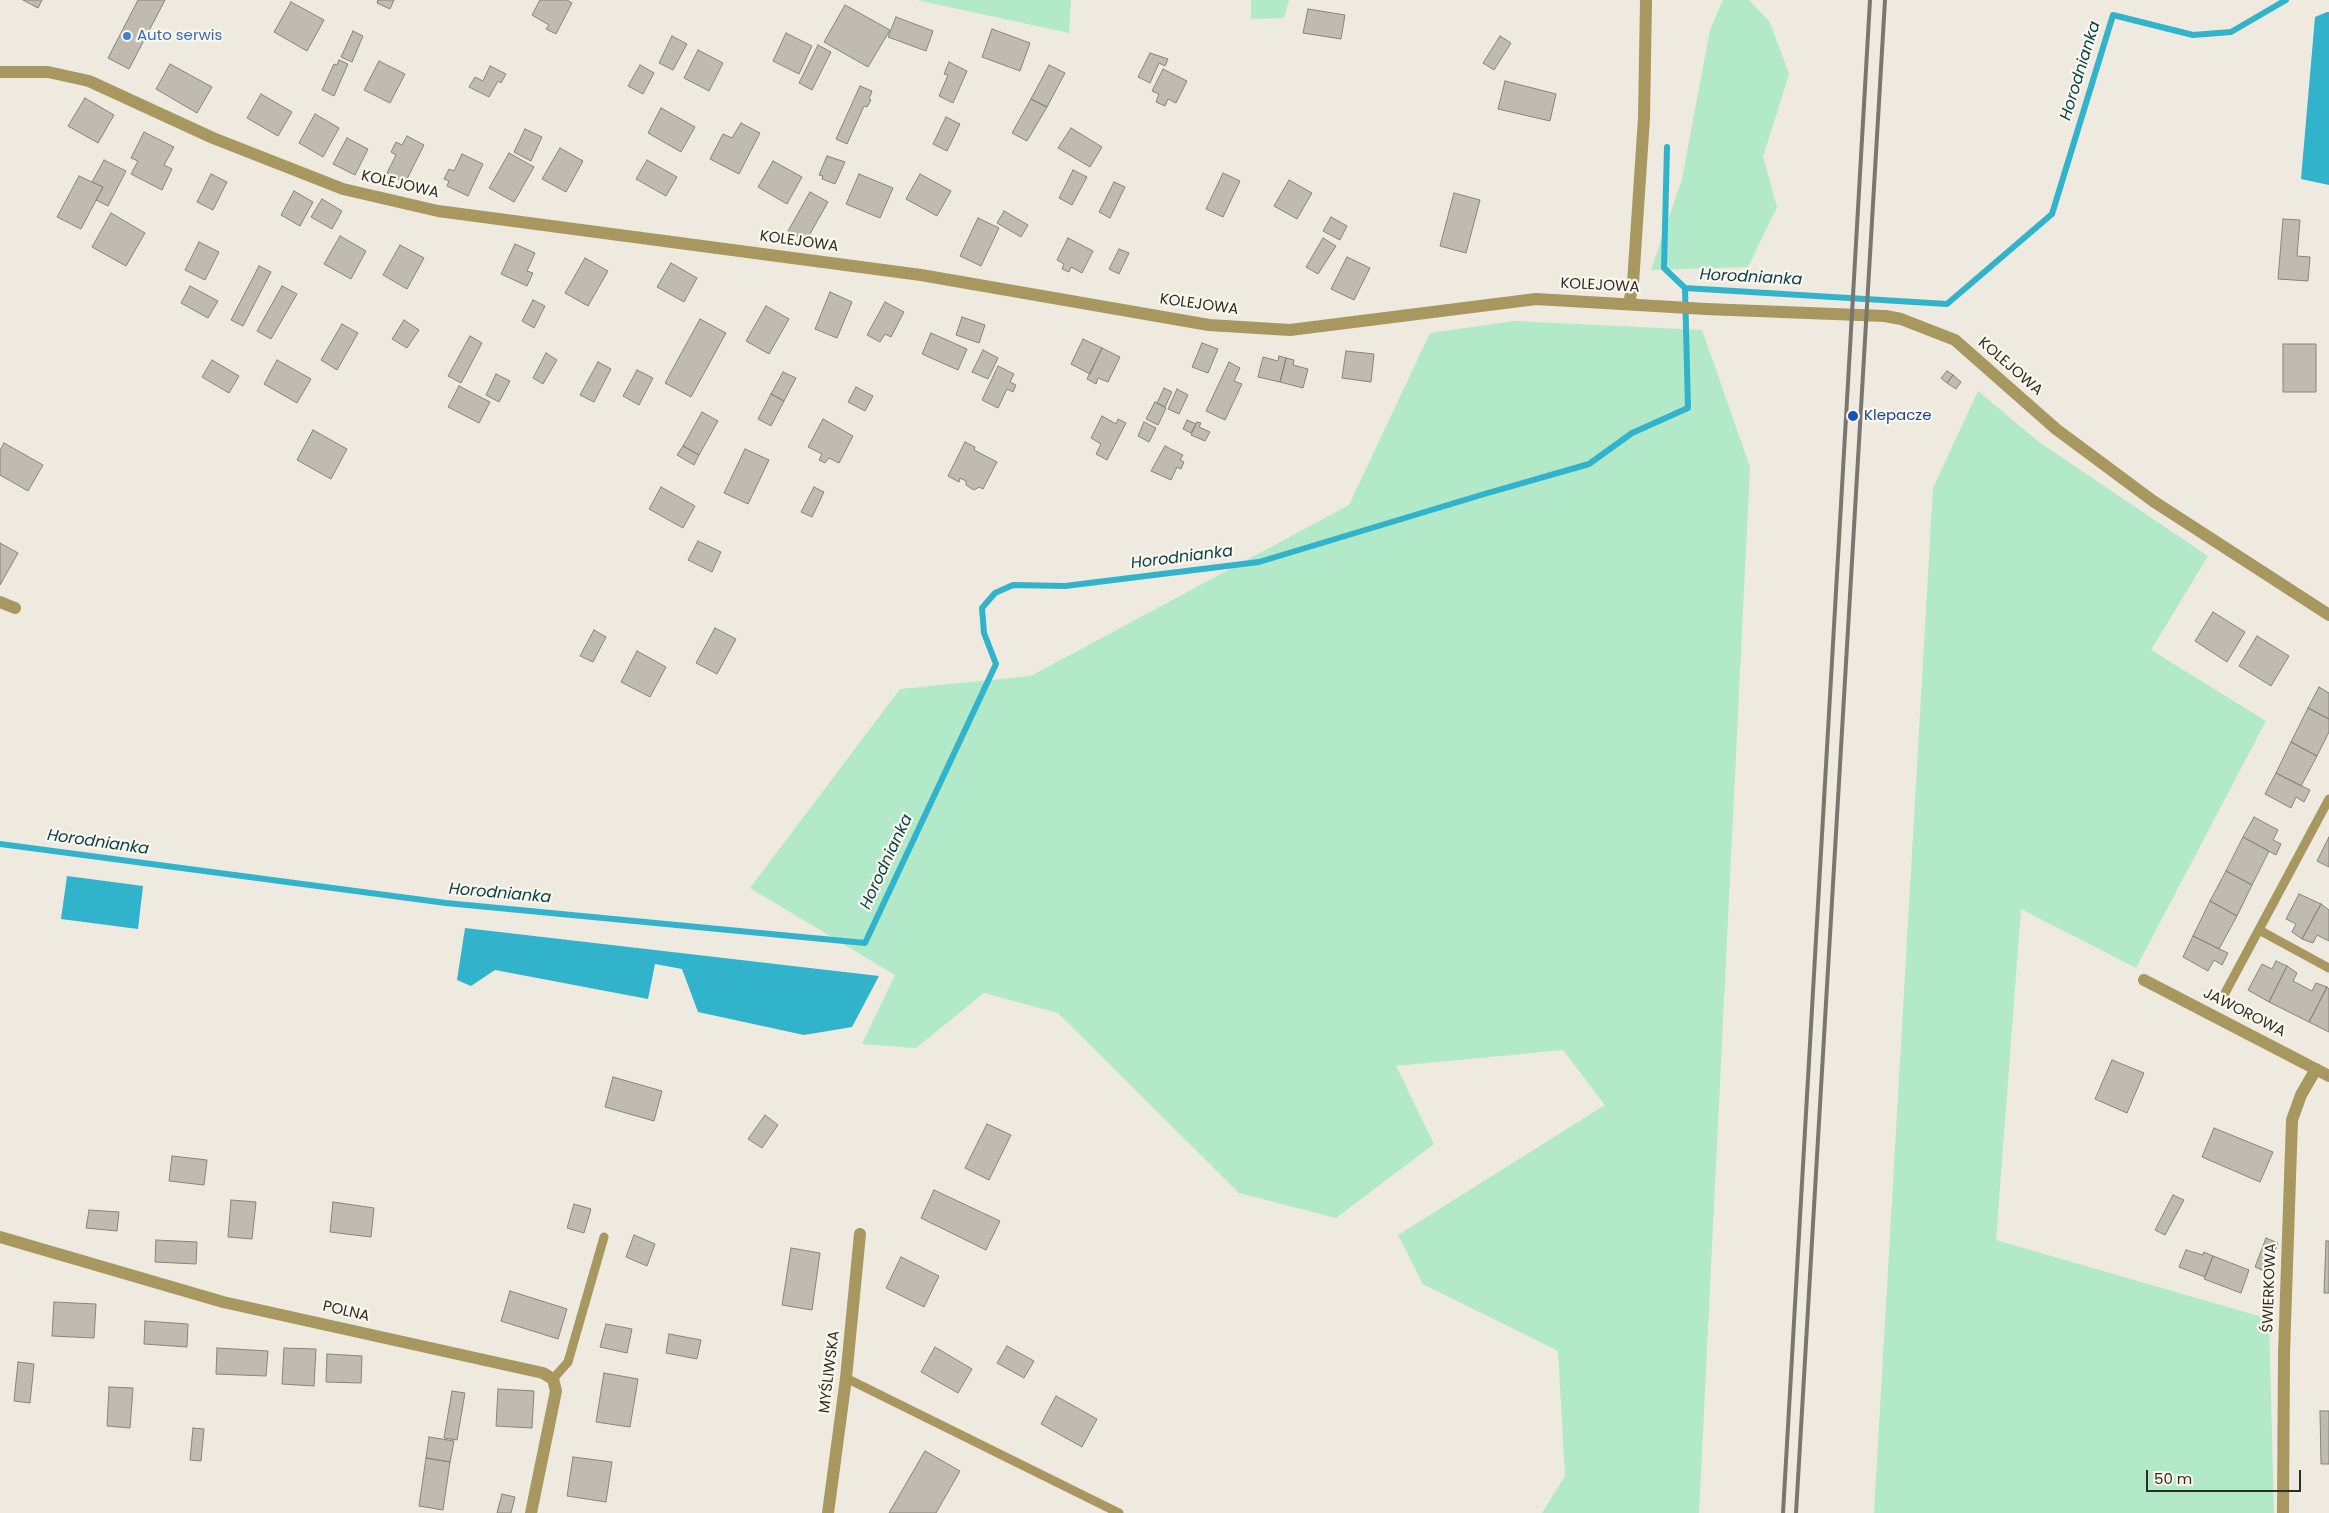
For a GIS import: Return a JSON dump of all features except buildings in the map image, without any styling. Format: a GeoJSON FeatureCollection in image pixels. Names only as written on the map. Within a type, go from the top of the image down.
{"type":"FeatureCollection","features":[{"type":"Feature","properties":{"kind":"street"},"geometry":{"type":"LineString","coordinates":[[1629,304],[1633,283],[1644,118],[1646,0]]}},
{"type":"Feature","properties":{"kind":"street","name":"KOLEJOWA"},"geometry":{"type":"LineString","coordinates":[[0,72],[48,72],[88,81],[213,138],[343,189],[438,211],[921,275],[1209,325],[1290,330],[1536,299],[1706,309],[1885,316],[1916,324],[1955,340],[2056,429],[2146,495],[2329,615]]}},
{"type":"Feature","properties":{"kind":"street"},"geometry":{"type":"LineString","coordinates":[[0,602],[14,608]]}},
{"type":"Feature","properties":{"kind":"street","name":"JAWOROWA"},"geometry":{"type":"LineString","coordinates":[[2144,980],[2329,1076]]}},
{"type":"Feature","properties":{"kind":"street","name":"ŚWIERKOWA"},"geometry":{"type":"LineString","coordinates":[[2283,1513],[2284,1354],[2292,1120],[2301,1095],[2316,1069]]}},
{"type":"Feature","properties":{"kind":"street","name":"MYŚLIWSKA"},"geometry":{"type":"LineString","coordinates":[[828,1513],[846,1378],[860,1234]]}},
{"type":"Feature","properties":{"kind":"street","name":"POLNA"},"geometry":{"type":"LineString","coordinates":[[0,1237],[223,1302],[543,1373],[553,1379]]}},
{"type":"Feature","properties":{"kind":"street"},"geometry":{"type":"LineString","coordinates":[[531,1513],[556,1390],[553,1379]]}},
{"type":"Feature","properties":{"kind":"lane"},"geometry":{"type":"LineString","coordinates":[[2225,993],[2328,802]]}},
{"type":"Feature","properties":{"kind":"lane"},"geometry":{"type":"LineString","coordinates":[[2259,930],[2329,968]]}},
{"type":"Feature","properties":{"kind":"lane"},"geometry":{"type":"LineString","coordinates":[[553,1379],[568,1362],[604,1237]]}},
{"type":"Feature","properties":{"kind":"lane"},"geometry":{"type":"LineString","coordinates":[[846,1378],[1118,1513]]}},
{"type":"Feature","properties":{"kind":"green space"},"geometry":{"type":"Polygon","coordinates":[[[917,0],[1071,0],[1069,33],[917,0]]]}},
{"type":"Feature","properties":{"kind":"green space"},"geometry":{"type":"Polygon","coordinates":[[[1251,0],[1289,0],[1284,18],[1251,19],[1251,0]]]}},
{"type":"Feature","properties":{"kind":"green space"},"geometry":{"type":"Polygon","coordinates":[[[1723,0],[1749,0],[1769,21],[1789,74],[1763,157],[1777,207],[1748,267],[1651,270],[1682,179],[1710,30],[1723,0]]]}},
{"type":"Feature","properties":{"kind":"green space"},"geometry":{"type":"Polygon","coordinates":[[[1515,321],[1702,330],[1750,467],[1699,1513],[1542,1513],[1565,1476],[1558,1351],[1423,1284],[1398,1235],[1605,1105],[1563,1050],[1396,1066],[1434,1144],[1336,1218],[1239,1193],[1058,1013],[984,993],[916,1048],[862,1044],[895,975],[750,888],[900,689],[1031,676],[1349,505],[1430,333],[1515,321]]]}},
{"type":"Feature","properties":{"kind":"green space"},"geometry":{"type":"Polygon","coordinates":[[[1978,391],[2039,442],[2208,556],[2151,650],[2266,721],[2136,968],[2021,909],[1996,1240],[2269,1319],[2274,1513],[1874,1513],[1933,488],[1978,391]]]}},
{"type":"Feature","properties":{"kind":"water"},"geometry":{"type":"Polygon","coordinates":[[[2329,12],[2329,185],[2301,179],[2315,17],[2329,12]]]}},
{"type":"Feature","properties":{"kind":"water"},"geometry":{"type":"Polygon","coordinates":[[[67,876],[143,886],[138,929],[61,919],[67,876]]]}},
{"type":"Feature","properties":{"kind":"water"},"geometry":{"type":"Polygon","coordinates":[[[465,928],[879,976],[852,1027],[804,1035],[698,1012],[682,969],[655,964],[648,999],[495,970],[471,986],[457,980],[465,928]]]}},
{"type":"Feature","properties":{"kind":"waterway","name":"Horodnianka"},"geometry":{"type":"LineString","coordinates":[[0,844],[446,903],[865,943],[996,664],[984,633],[982,608],[995,593],[1013,585],[1065,586],[1259,562],[1589,464],[1632,433],[1688,408],[1685,288],[1947,304],[2052,214],[2113,15],[2193,35],[2231,32],[2286,0]]}},
{"type":"Feature","properties":{"kind":"waterway"},"geometry":{"type":"LineString","coordinates":[[1667,147],[1664,268],[1685,288]]}},
{"type":"Feature","properties":{"kind":"railway"},"geometry":{"type":"LineString","coordinates":[[1783,1513],[1870,0]]}},
{"type":"Feature","properties":{"kind":"railway"},"geometry":{"type":"LineString","coordinates":[[1796,1513],[1885,0]]}},
{"type":"Feature","properties":{"kind":"place","name":"Auto serwis"},"geometry":{"type":"Point","coordinates":[127,36]}},
{"type":"Feature","properties":{"kind":"place","name":"Klepacze"},"geometry":{"type":"Point","coordinates":[1853,416]}}]}
